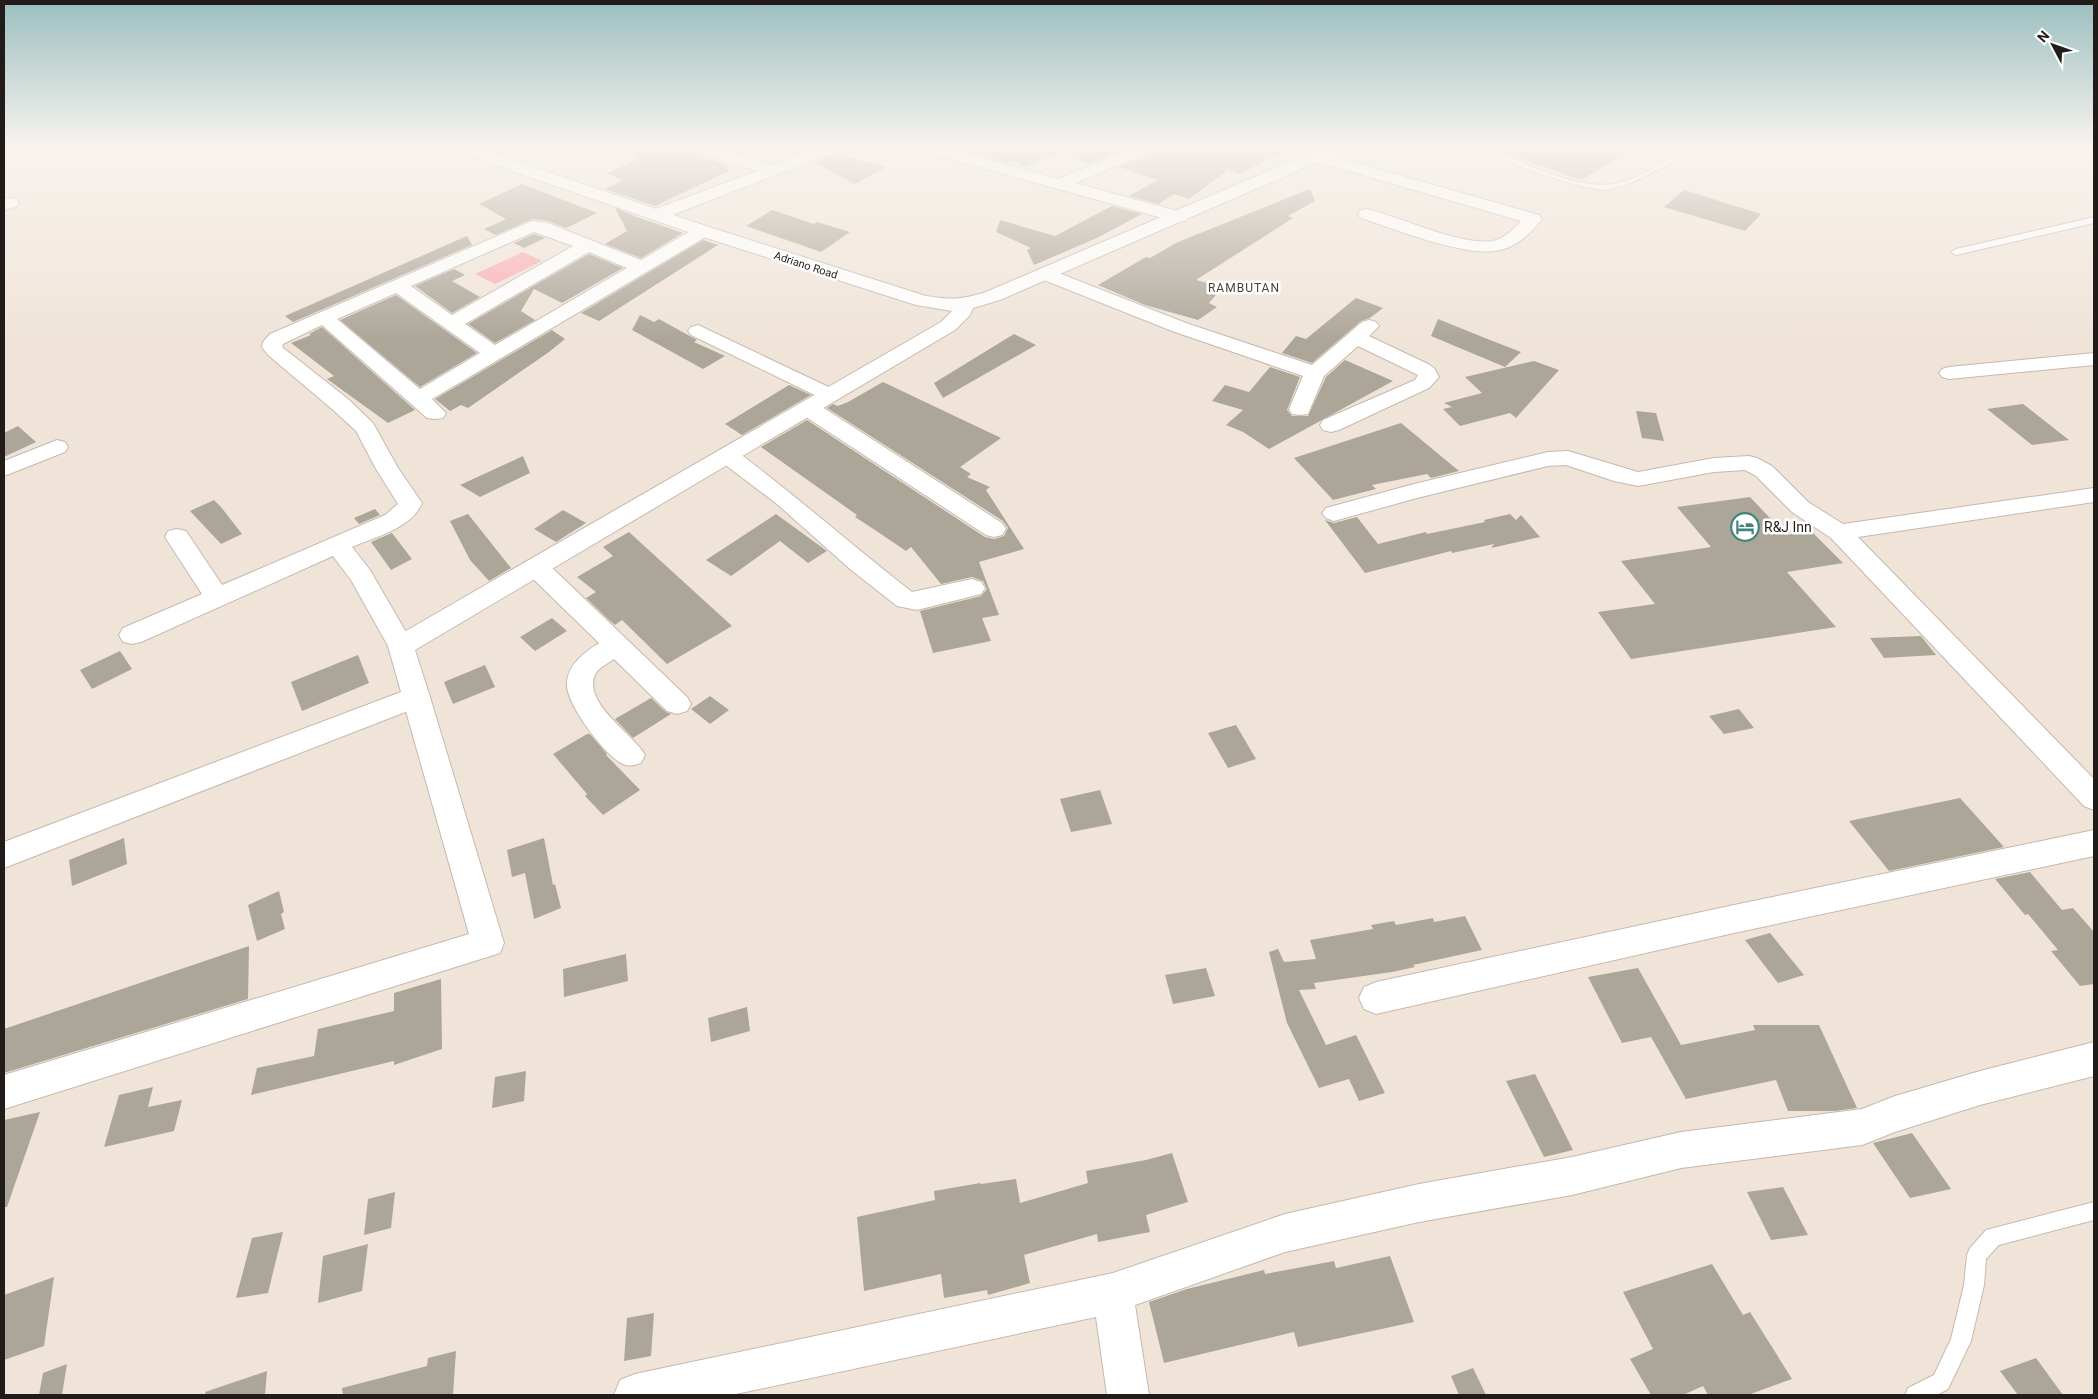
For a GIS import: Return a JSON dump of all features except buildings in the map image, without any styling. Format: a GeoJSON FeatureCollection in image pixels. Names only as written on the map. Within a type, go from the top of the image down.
{"type":"FeatureCollection","features":[{"type":"Feature","properties":{"kind":"street","name":"Adriano Road"},"geometry":{"type":"LineString","coordinates":[[642,210],[916,299],[936,304],[964,305],[993,296],[1046,274],[1192,210]]}},
{"type":"Feature","properties":{"kind":"street"},"geometry":{"type":"LineString","coordinates":[[656,215],[668,210]]}},
{"type":"Feature","properties":{"kind":"street"},"geometry":{"type":"LineString","coordinates":[[1158,210],[1179,216]]}},
{"type":"Feature","properties":{"kind":"street"},"geometry":{"type":"LineString","coordinates":[[1367,214],[1460,243],[1479,247],[1495,246],[1508,242],[1533,219],[1508,210]]}},
{"type":"Feature","properties":{"kind":"street"},"geometry":{"type":"LineString","coordinates":[[132,635],[393,520],[408,508],[410,502],[388,469],[365,428],[340,404],[272,347],[273,342],[277,338],[399,286],[527,227],[542,227],[642,267]]}},
{"type":"Feature","properties":{"kind":"street"},"geometry":{"type":"LineString","coordinates":[[419,398],[703,231]]}},
{"type":"Feature","properties":{"kind":"street"},"geometry":{"type":"LineString","coordinates":[[452,324],[588,245]]}},
{"type":"Feature","properties":{"kind":"street"},"geometry":{"type":"LineString","coordinates":[[1046,274],[1179,327],[1315,373]]}},
{"type":"Feature","properties":{"kind":"street"},"geometry":{"type":"LineString","coordinates":[[399,286],[494,354]]}},
{"type":"Feature","properties":{"kind":"street"},"geometry":{"type":"LineString","coordinates":[[401,646],[948,326],[963,311],[964,305]]}},
{"type":"Feature","properties":{"kind":"street"},"geometry":{"type":"LineString","coordinates":[[325,318],[436,413]]}},
{"type":"Feature","properties":{"kind":"street"},"geometry":{"type":"LineString","coordinates":[[1300,409],[1315,373],[1371,324]]}},
{"type":"Feature","properties":{"kind":"street"},"geometry":{"type":"LineString","coordinates":[[698,331],[830,395]]}},
{"type":"Feature","properties":{"kind":"street"},"geometry":{"type":"LineString","coordinates":[[1331,425],[1422,384],[1429,377],[1428,372],[1421,368],[1355,337]]}},
{"type":"Feature","properties":{"kind":"street"},"geometry":{"type":"LineString","coordinates":[[1949,373],[2094,359]]}},
{"type":"Feature","properties":{"kind":"street"},"geometry":{"type":"LineString","coordinates":[[808,408],[994,529]]}},
{"type":"Feature","properties":{"kind":"street"},"geometry":{"type":"LineString","coordinates":[[4,468],[57,448]]}},
{"type":"Feature","properties":{"kind":"street"},"geometry":{"type":"LineString","coordinates":[[727,455],[785,499],[859,563],[906,600],[917,601],[972,588]]}},
{"type":"Feature","properties":{"kind":"street"},"geometry":{"type":"LineString","coordinates":[[1334,513],[1414,491],[1548,459],[1568,458],[1622,476],[1638,479],[1714,465],[1749,463],[1764,472],[1800,507],[1839,532],[2094,798]]}},
{"type":"Feature","properties":{"kind":"street"},"geometry":{"type":"LineString","coordinates":[[1839,532],[2094,495]]}},
{"type":"Feature","properties":{"kind":"street"},"geometry":{"type":"LineString","coordinates":[[177,536],[217,597]]}},
{"type":"Feature","properties":{"kind":"street"},"geometry":{"type":"LineString","coordinates":[[4,1092],[488,943],[401,646],[366,584],[338,544]]}},
{"type":"Feature","properties":{"kind":"street"},"geometry":{"type":"LineString","coordinates":[[536,567],[677,704]]}},
{"type":"Feature","properties":{"kind":"street"},"geometry":{"type":"LineString","coordinates":[[616,645],[583,671],[579,684],[583,700],[591,714],[631,755]]}},
{"type":"Feature","properties":{"kind":"street"},"geometry":{"type":"LineString","coordinates":[[4,855],[416,696]]}},
{"type":"Feature","properties":{"kind":"street"},"geometry":{"type":"LineString","coordinates":[[1376,998],[1734,919],[2094,843]]}},
{"type":"Feature","properties":{"kind":"street"},"geometry":{"type":"LineString","coordinates":[[635,1395],[1113,1292],[1285,1233],[1419,1203],[1572,1176],[1681,1150],[1862,1128],[1895,1114],[1980,1088],[2094,1059]]}},
{"type":"Feature","properties":{"kind":"street"},"geometry":{"type":"LineString","coordinates":[[1113,1292],[1128,1395]]}},
{"type":"Feature","properties":{"kind":"lane"},"geometry":{"type":"LineString","coordinates":[[1956,252],[2094,220]]}},
{"type":"Feature","properties":{"kind":"lane"},"geometry":{"type":"LineString","coordinates":[[1916,1395],[1941,1382],[1961,1341],[1974,1285],[1976,1255],[1993,1237],[2094,1211]]}},
{"type":"Feature","properties":{"kind":"shaded area"},"geometry":{"type":"Polygon","coordinates":[[[523,252],[542,261],[495,284],[475,274],[523,252]]]}},
{"type":"Feature","properties":{"kind":"place","name":"R&J Inn"},"geometry":{"type":"Point","coordinates":[1745,527]}},
{"type":"Feature","properties":{"kind":"district","name":"RAMBUTAN"},"geometry":{"type":"Point","coordinates":[1244,288]}}]}
